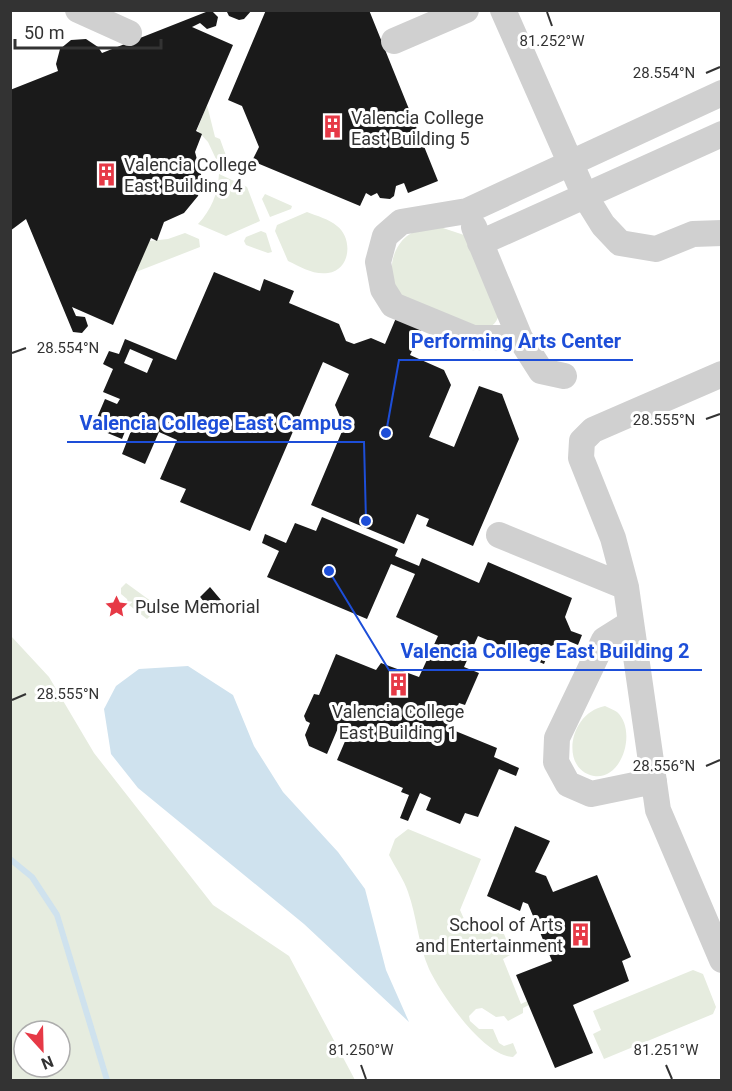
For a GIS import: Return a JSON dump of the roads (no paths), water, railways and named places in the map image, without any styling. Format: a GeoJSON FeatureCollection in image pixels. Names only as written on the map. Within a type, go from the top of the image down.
{"type":"FeatureCollection","features":[{"type":"Feature","properties":{"kind":"lane"},"geometry":{"type":"LineString","coordinates":[[78,10],[129,33]]}},
{"type":"Feature","properties":{"kind":"lane"},"geometry":{"type":"LineString","coordinates":[[394,41],[466,10]]}},
{"type":"Feature","properties":{"kind":"lane"},"geometry":{"type":"LineString","coordinates":[[503,10],[585,196],[603,225],[620,243],[656,249],[693,234],[722,233]]}},
{"type":"Feature","properties":{"kind":"lane"},"geometry":{"type":"LineString","coordinates":[[520,338],[473,338],[393,306],[383,289],[378,262],[385,236],[401,222],[467,211],[722,93]]}},
{"type":"Feature","properties":{"kind":"lane"},"geometry":{"type":"LineString","coordinates":[[480,243],[722,134]]}},
{"type":"Feature","properties":{"kind":"lane"},"geometry":{"type":"LineString","coordinates":[[467,211],[520,338],[541,371],[564,376]]}},
{"type":"Feature","properties":{"kind":"lane"},"geometry":{"type":"LineString","coordinates":[[722,374],[593,429],[582,441],[581,458],[613,538],[626,587],[658,810],[722,960]]}},
{"type":"Feature","properties":{"kind":"lane"},"geometry":{"type":"LineString","coordinates":[[499,535],[626,587]]}},
{"type":"Feature","properties":{"kind":"lane"},"geometry":{"type":"LineString","coordinates":[[631,623],[604,640],[557,738],[556,762],[568,784],[591,794],[654,781]]}},
{"type":"Feature","properties":{"kind":"water"},"geometry":{"type":"Polygon","coordinates":[[[188,666],[233,695],[254,746],[283,792],[338,852],[365,889],[386,970],[409,1022],[304,924],[138,788],[111,754],[104,709],[116,686],[139,669],[188,666]]]}},
{"type":"Feature","properties":{"kind":"waterway"},"geometry":{"type":"LineString","coordinates":[[10,859],[32,877],[57,915],[107,1080]]}},
{"type":"Feature","properties":{"kind":"place","name":"Valencia College East Building 5"},"geometry":{"type":"Point","coordinates":[333,127]}},
{"type":"Feature","properties":{"kind":"place","name":"Valencia College East Building 4"},"geometry":{"type":"Point","coordinates":[106,174]}},
{"type":"Feature","properties":{"kind":"place","name":"Performing Arts Center"},"geometry":{"type":"Point","coordinates":[386,433]}},
{"type":"Feature","properties":{"kind":"place","name":"Valencia College East Campus"},"geometry":{"type":"Point","coordinates":[366,521]}},
{"type":"Feature","properties":{"kind":"place","name":"Valencia College East Building 2"},"geometry":{"type":"Point","coordinates":[329,571]}},
{"type":"Feature","properties":{"kind":"place","name":"Pulse Memorial"},"geometry":{"type":"Point","coordinates":[117,606]}},
{"type":"Feature","properties":{"kind":"place","name":"Valencia College East Building 1"},"geometry":{"type":"Point","coordinates":[398,685]}},
{"type":"Feature","properties":{"kind":"place","name":"School of Arts and Entertainment"},"geometry":{"type":"Point","coordinates":[581,934]}}]}
